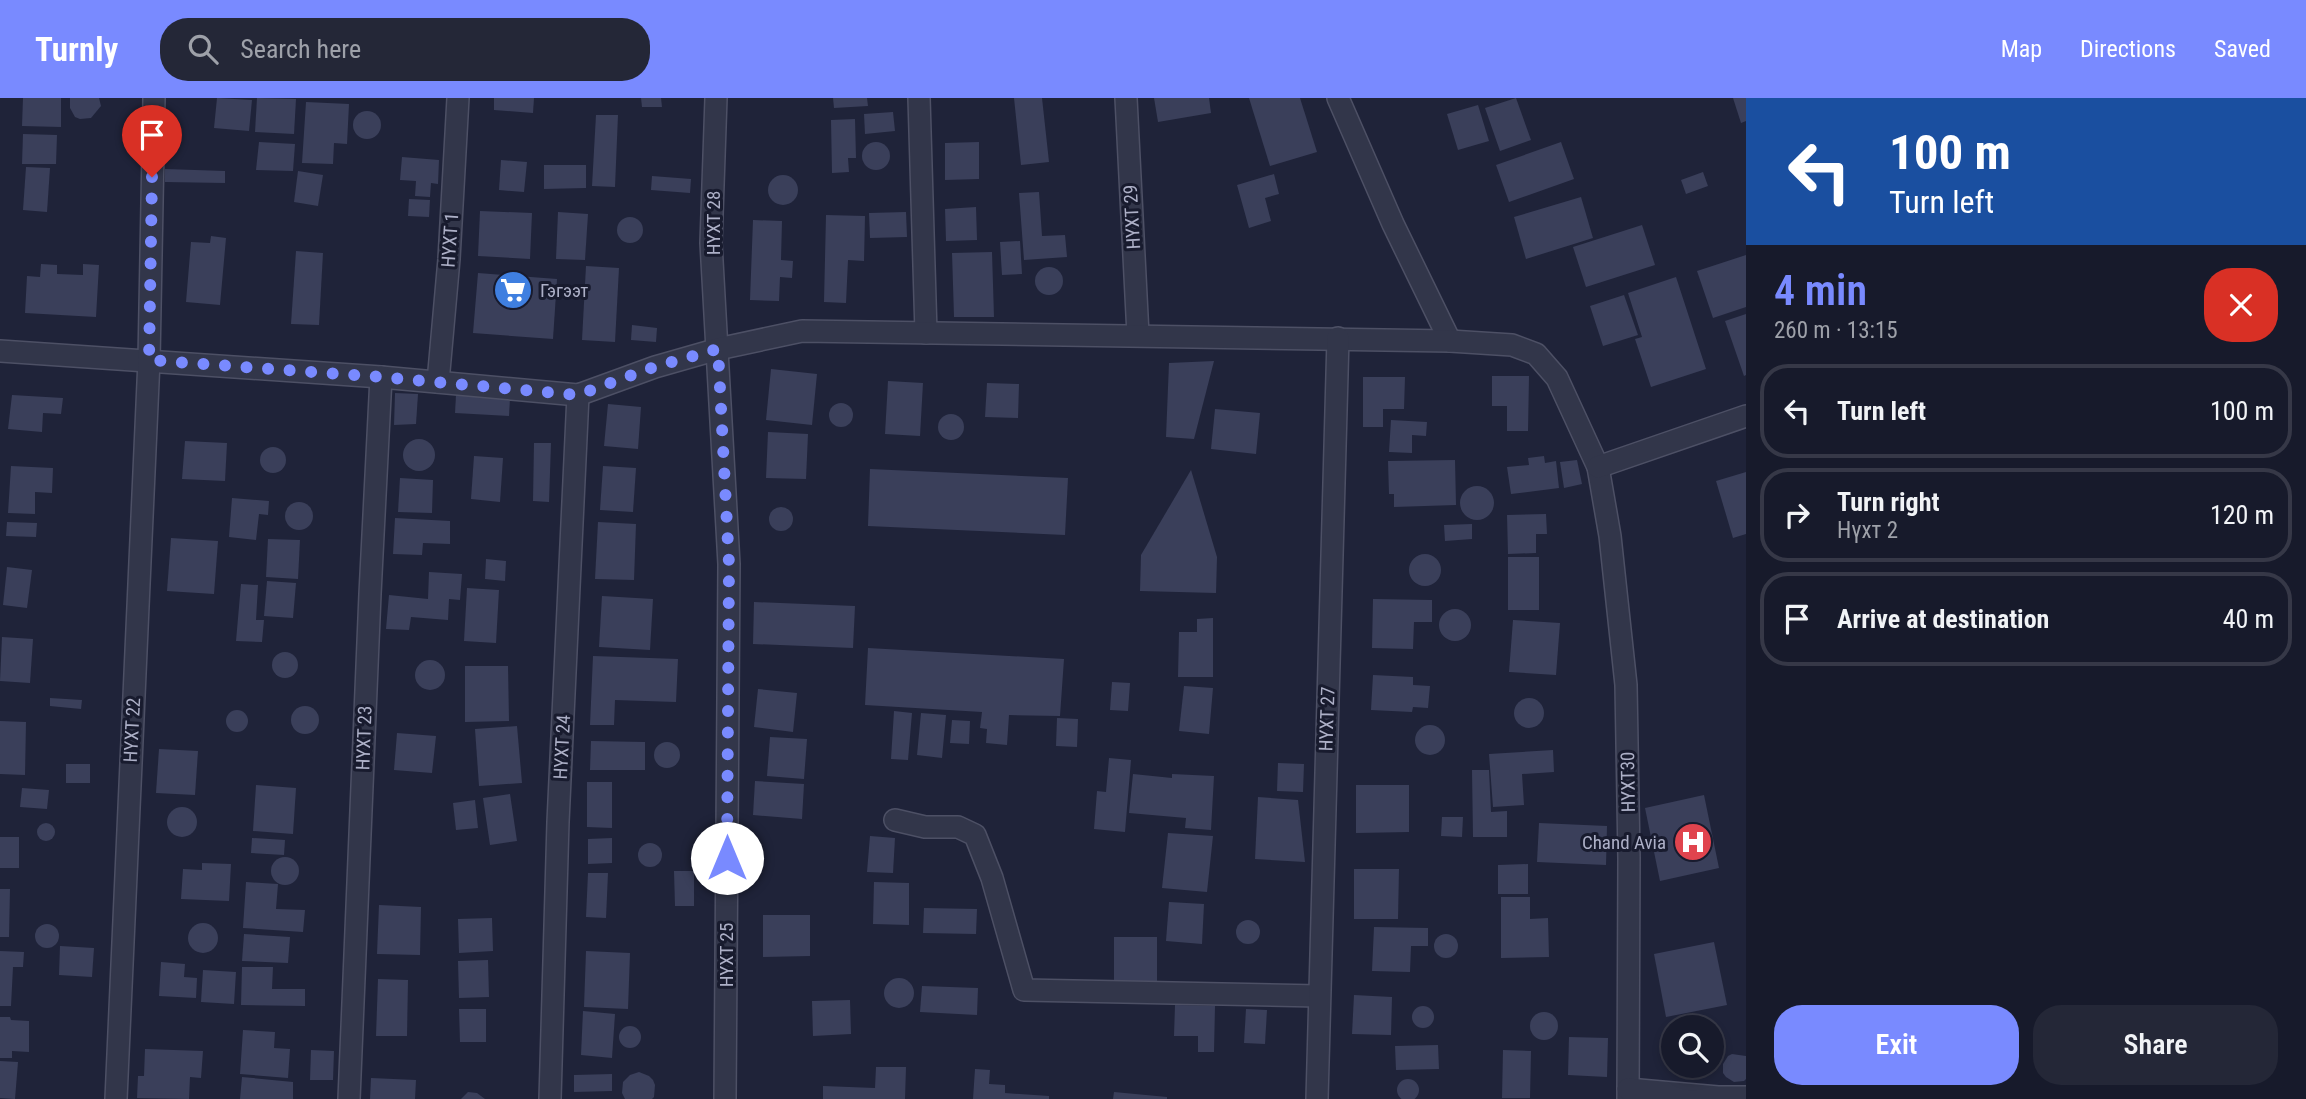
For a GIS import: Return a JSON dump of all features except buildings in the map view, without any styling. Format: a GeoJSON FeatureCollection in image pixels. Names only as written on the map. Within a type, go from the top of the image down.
{"type":"FeatureCollection","features":[{"type":"Feature","properties":{"kind":"street","name":"НҮХТ 22"},"geometry":{"type":"LineString","coordinates":[[116,1099],[149,360],[153,98]]}},
{"type":"Feature","properties":{"kind":"street","name":"НҮХТ 1"},"geometry":{"type":"LineString","coordinates":[[438,382],[449,259],[458,98]]}},
{"type":"Feature","properties":{"kind":"street","name":"НҮХТ 28"},"geometry":{"type":"LineString","coordinates":[[716,98],[711,243],[718,349]]}},
{"type":"Feature","properties":{"kind":"street"},"geometry":{"type":"LineString","coordinates":[[919,98],[926,333]]}},
{"type":"Feature","properties":{"kind":"street","name":"НҮХТ 29"},"geometry":{"type":"LineString","coordinates":[[1126,98],[1138,335]]}},
{"type":"Feature","properties":{"kind":"street"},"geometry":{"type":"LineString","coordinates":[[1338,98],[1393,223],[1450,341]]}},
{"type":"Feature","properties":{"kind":"street","name":"НҮХТ30"},"geometry":{"type":"LineString","coordinates":[[578,395],[654,367],[718,349],[802,331],[1450,341],[1512,345],[1536,354],[1557,378],[1598,467],[1610,536],[1626,685],[1629,858],[1628,1094]]}},
{"type":"Feature","properties":{"kind":"street","name":"НҮХТ 27"},"geometry":{"type":"LineString","coordinates":[[1317,1099],[1338,338]]}},
{"type":"Feature","properties":{"kind":"street","name":"НҮХТ 25"},"geometry":{"type":"LineString","coordinates":[[718,349],[729,564],[725,1099]]}},
{"type":"Feature","properties":{"kind":"street"},"geometry":{"type":"LineString","coordinates":[[0,351],[381,377],[578,395]]}},
{"type":"Feature","properties":{"kind":"street","name":"НҮХТ 23"},"geometry":{"type":"LineString","coordinates":[[349,1099],[368,621],[381,377]]}},
{"type":"Feature","properties":{"kind":"street","name":"НҮХТ 24"},"geometry":{"type":"LineString","coordinates":[[550,1099],[558,822],[578,395]]}},
{"type":"Feature","properties":{"kind":"street"},"geometry":{"type":"LineString","coordinates":[[1598,467],[1746,416]]}},
{"type":"Feature","properties":{"kind":"street"},"geometry":{"type":"LineString","coordinates":[[895,820],[925,827],[958,827],[975,835],[992,878],[1024,990],[1320,996]]}},
{"type":"Feature","properties":{"kind":"street"},"geometry":{"type":"LineString","coordinates":[[1628,1094],[1746,1097]]}},
{"type":"Feature","properties":{"kind":"place","name":"Гэгээт"},"geometry":{"type":"Point","coordinates":[513,290]}},
{"type":"Feature","properties":{"kind":"place","name":"Chand Avia"},"geometry":{"type":"Point","coordinates":[1693,842]}},
{"type":"Feature","properties":{"kind":"route"},"geometry":{"type":"LineString","coordinates":[[152,177],[149,360],[578,395],[654,367],[718,349],[729,564],[727,858]]}}]}
